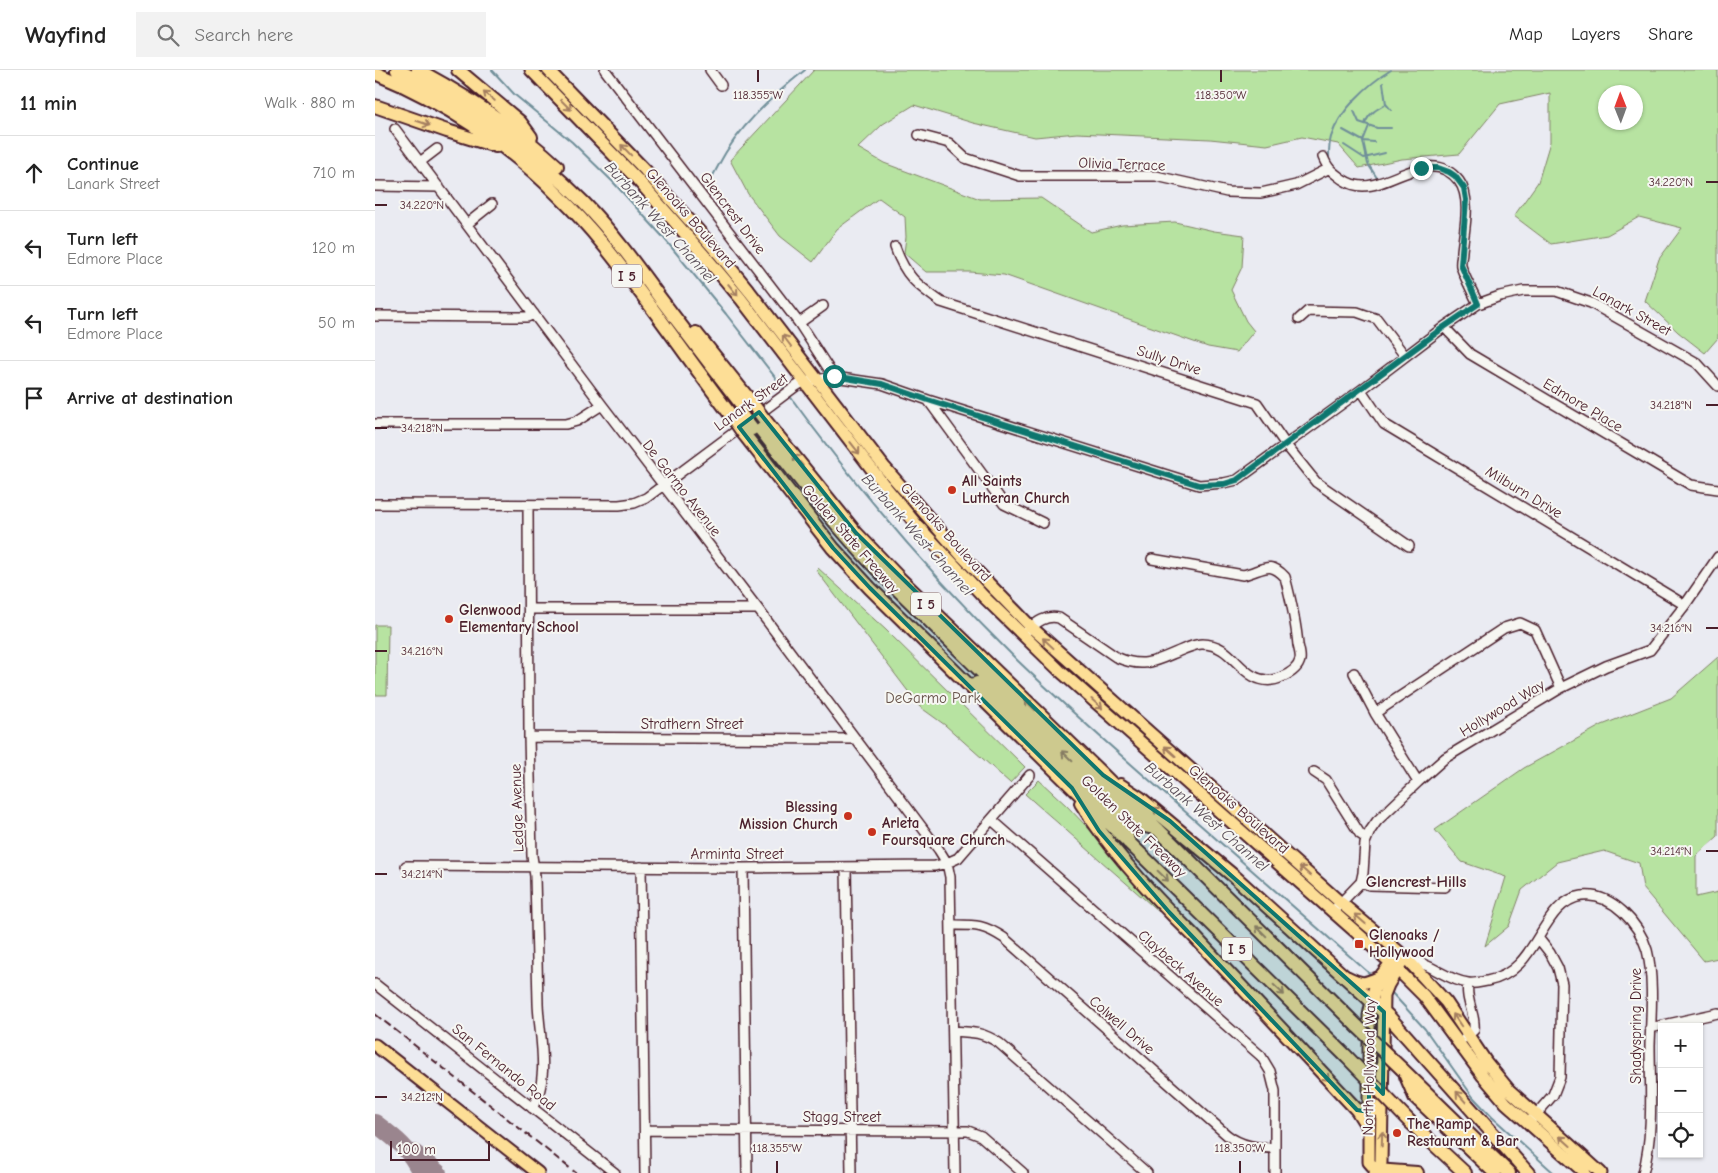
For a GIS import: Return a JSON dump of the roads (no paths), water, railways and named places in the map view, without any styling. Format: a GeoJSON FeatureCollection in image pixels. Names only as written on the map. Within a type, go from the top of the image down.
{"type":"FeatureCollection","features":[{"type":"Feature","properties":{"kind":"highway"},"geometry":{"type":"LineString","coordinates":[[385,70],[432,93],[483,124],[562,188],[622,256],[742,411]]}},
{"type":"Feature","properties":{"kind":"highway"},"geometry":{"type":"LineString","coordinates":[[397,70],[442,93],[509,138],[539,161],[585,204],[638,268],[742,411]]}},
{"type":"Feature","properties":{"kind":"highway","name":"Golden State Freeway"},"geometry":{"type":"LineString","coordinates":[[418,70],[457,91],[510,126],[543,153],[580,188],[610,220],[754,427],[833,548],[870,588],[1072,788],[1346,1056],[1410,1122],[1465,1173]]}},
{"type":"Feature","properties":{"kind":"highway"},"geometry":{"type":"LineString","coordinates":[[458,70],[520,122],[543,153]]}},
{"type":"Feature","properties":{"kind":"highway","name":"Golden State Freeway"},"geometry":{"type":"LineString","coordinates":[[375,73],[420,94],[463,120],[505,149],[560,196],[754,427],[899,578],[1103,775],[1358,1026],[1402,1070],[1424,1098],[1509,1173]]}},
{"type":"Feature","properties":{"kind":"highway"},"geometry":{"type":"LineString","coordinates":[[375,106],[505,149]]}},
{"type":"Feature","properties":{"kind":"highway"},"geometry":{"type":"LineString","coordinates":[[754,427],[876,568],[1136,824],[1158,829]]}},
{"type":"Feature","properties":{"kind":"highway"},"geometry":{"type":"LineString","coordinates":[[754,427],[809,505],[864,570],[1125,826],[1128,842]]}},
{"type":"Feature","properties":{"kind":"highway"},"geometry":{"type":"LineString","coordinates":[[1103,775],[1140,798],[1170,821],[1384,1012],[1426,1057],[1527,1173]]}},
{"type":"Feature","properties":{"kind":"highway"},"geometry":{"type":"LineString","coordinates":[[1072,788],[1099,831],[1169,912],[1363,1111],[1369,1129]]}},
{"type":"Feature","properties":{"kind":"highway"},"geometry":{"type":"LineString","coordinates":[[1424,1098],[1495,1173]]}},
{"type":"Feature","properties":{"kind":"highway"},"geometry":{"type":"LineString","coordinates":[[1363,1111],[1383,1106]]}},
{"type":"Feature","properties":{"kind":"highway"},"geometry":{"type":"LineString","coordinates":[[1375,1172],[1417,1173]]}},
{"type":"Feature","properties":{"kind":"main road","name":"Glenoaks Boulevard"},"geometry":{"type":"LineString","coordinates":[[531,70],[637,179],[703,254],[741,299],[799,384],[916,524],[985,597],[1023,636],[1074,683],[1225,816],[1337,907],[1405,957],[1446,1002],[1464,1039]]}},
{"type":"Feature","properties":{"kind":"main road","name":"Glenoaks Boulevard"},"geometry":{"type":"LineString","coordinates":[[548,70],[645,170],[719,254],[885,468],[963,556],[1031,627],[1233,807],[1337,907],[1464,1039]]}},
{"type":"Feature","properties":{"kind":"main road"},"geometry":{"type":"LineString","coordinates":[[1225,816],[1233,807]]}},
{"type":"Feature","properties":{"kind":"main road","name":"North Hollywood Way"},"geometry":{"type":"LineString","coordinates":[[1363,1111],[1369,1016],[1374,990],[1380,977],[1405,957]]}},
{"type":"Feature","properties":{"kind":"main road","name":"North Hollywood Way"},"geometry":{"type":"LineString","coordinates":[[1369,1129],[1369,1162],[1375,1172],[1381,1163],[1384,995],[1395,966]]}},
{"type":"Feature","properties":{"kind":"main road"},"geometry":{"type":"LineString","coordinates":[[1344,976],[1359,983],[1369,982],[1380,977]]}},
{"type":"Feature","properties":{"kind":"main road"},"geometry":{"type":"LineString","coordinates":[[1384,995],[1396,986],[1402,985],[1410,987],[1424,996]]}},
{"type":"Feature","properties":{"kind":"main road"},"geometry":{"type":"LineString","coordinates":[[1464,1039],[1496,1092],[1601,1173]]}},
{"type":"Feature","properties":{"kind":"main road"},"geometry":{"type":"LineString","coordinates":[[375,1045],[538,1173]]}},
{"type":"Feature","properties":{"kind":"main road"},"geometry":{"type":"LineString","coordinates":[[1532,1118],[1585,1173]]}},
{"type":"Feature","properties":{"kind":"street","name":"Glencrest Drive"},"geometry":{"type":"LineString","coordinates":[[605,70],[799,323],[834,376]]}},
{"type":"Feature","properties":{"kind":"street"},"geometry":{"type":"LineString","coordinates":[[709,70],[721,85]]}},
{"type":"Feature","properties":{"kind":"street","name":"De Garmo Avenue"},"geometry":{"type":"LineString","coordinates":[[395,129],[602,405],[758,608],[947,863]]}},
{"type":"Feature","properties":{"kind":"street","name":"Olivia Terrace"},"geometry":{"type":"LineString","coordinates":[[919,135],[949,143],[965,158],[1020,176],[1155,176],[1227,192],[1261,192],[1296,185],[1328,169]]}},
{"type":"Feature","properties":{"kind":"street"},"geometry":{"type":"LineString","coordinates":[[420,162],[437,149]]}},
{"type":"Feature","properties":{"kind":"street"},"geometry":{"type":"LineString","coordinates":[[1323,157],[1328,169],[1346,181],[1364,186],[1374,185],[1421,168],[1438,168],[1455,176],[1464,188],[1466,200],[1461,265],[1478,304]]}},
{"type":"Feature","properties":{"kind":"street"},"geometry":{"type":"LineString","coordinates":[[375,186],[439,187]]}},
{"type":"Feature","properties":{"kind":"street"},"geometry":{"type":"LineString","coordinates":[[467,224],[493,204]]}},
{"type":"Feature","properties":{"kind":"street","name":"Sully Drive"},"geometry":{"type":"LineString","coordinates":[[895,247],[902,265],[920,287],[941,302],[1257,403],[1286,445],[1316,482],[1409,546]]}},
{"type":"Feature","properties":{"kind":"street","name":"Lanark Street"},"geometry":{"type":"LineString","coordinates":[[375,504],[528,505],[634,503],[646,498],[779,397],[799,384],[834,376],[882,384],[1199,485],[1224,484],[1237,480],[1478,304],[1500,296],[1523,291],[1556,291],[1578,297],[1606,310],[1697,363],[1718,386]]}},
{"type":"Feature","properties":{"kind":"street"},"geometry":{"type":"LineString","coordinates":[[799,323],[823,306]]}},
{"type":"Feature","properties":{"kind":"street"},"geometry":{"type":"LineString","coordinates":[[1299,319],[1308,311],[1357,312],[1377,319],[1405,356]]}},
{"type":"Feature","properties":{"kind":"street"},"geometry":{"type":"LineString","coordinates":[[375,316],[527,317],[534,314]]}},
{"type":"Feature","properties":{"kind":"street","name":"Edmore Place"},"geometry":{"type":"LineString","coordinates":[[1444,327],[1470,354],[1691,486],[1718,489]]}},
{"type":"Feature","properties":{"kind":"street","name":"Milburn Drive"},"geometry":{"type":"LineString","coordinates":[[1361,390],[1384,424],[1685,605]]}},
{"type":"Feature","properties":{"kind":"street"},"geometry":{"type":"LineString","coordinates":[[928,400],[1004,504],[1043,523]]}},
{"type":"Feature","properties":{"kind":"street"},"geometry":{"type":"LineString","coordinates":[[375,424],[566,424],[577,421],[602,405]]}},
{"type":"Feature","properties":{"kind":"street","name":"Ledge Avenue"},"geometry":{"type":"LineString","coordinates":[[528,505],[529,737],[542,1061],[539,1094],[532,1108]]}},
{"type":"Feature","properties":{"kind":"street","name":"Hollywood Way"},"geometry":{"type":"LineString","coordinates":[[1361,882],[1366,838],[1377,821],[1418,782],[1445,758],[1561,688],[1606,666],[1650,650],[1718,558]]}},
{"type":"Feature","properties":{"kind":"street"},"geometry":{"type":"LineString","coordinates":[[1023,636],[1037,622],[1048,617],[1059,618],[1116,658],[1126,662],[1137,664],[1159,661],[1196,645],[1210,645],[1221,649],[1235,659],[1251,675],[1263,681],[1279,679],[1293,671],[1300,660],[1292,605],[1285,577],[1279,570],[1273,567],[1263,568],[1251,574],[1243,575],[1152,559]]}},
{"type":"Feature","properties":{"kind":"street"},"geometry":{"type":"LineString","coordinates":[[529,608],[758,608]]}},
{"type":"Feature","properties":{"kind":"street"},"geometry":{"type":"LineString","coordinates":[[1375,713],[1504,628],[1520,623],[1535,630],[1561,688]]}},
{"type":"Feature","properties":{"kind":"street"},"geometry":{"type":"LineString","coordinates":[[1354,673],[1375,713],[1418,782]]}},
{"type":"Feature","properties":{"kind":"street","name":"Strathern Street"},"geometry":{"type":"LineString","coordinates":[[529,737],[855,738]]}},
{"type":"Feature","properties":{"kind":"street"},"geometry":{"type":"LineString","coordinates":[[1314,772],[1326,780],[1360,834],[1366,838]]}},
{"type":"Feature","properties":{"kind":"street","name":"Arminta Street"},"geometry":{"type":"LineString","coordinates":[[406,866],[743,868],[935,866],[958,858],[1030,775]]}},
{"type":"Feature","properties":{"kind":"street","name":"Claybeck Avenue"},"geometry":{"type":"LineString","coordinates":[[992,820],[1261,1056],[1271,1071],[1275,1091],[1275,1173]]}},
{"type":"Feature","properties":{"kind":"street"},"geometry":{"type":"LineString","coordinates":[[947,863],[950,877],[955,1173]]}},
{"type":"Feature","properties":{"kind":"street"},"geometry":{"type":"LineString","coordinates":[[641,867],[645,1173]]}},
{"type":"Feature","properties":{"kind":"street"},"geometry":{"type":"LineString","coordinates":[[847,867],[851,1173]]}},
{"type":"Feature","properties":{"kind":"street"},"geometry":{"type":"LineString","coordinates":[[743,868],[747,1173]]}},
{"type":"Feature","properties":{"kind":"street"},"geometry":{"type":"LineString","coordinates":[[1337,907],[1361,882],[1369,885],[1445,887]]}},
{"type":"Feature","properties":{"kind":"street","name":"Shadyspring Drive"},"geometry":{"type":"LineString","coordinates":[[1405,957],[1468,983],[1491,981],[1512,972],[1523,961],[1539,939],[1549,920],[1558,909],[1571,899],[1583,896],[1599,897],[1614,903],[1627,916],[1639,935],[1646,948],[1649,961],[1651,1028],[1649,1145],[1643,1173]]}},
{"type":"Feature","properties":{"kind":"street","name":"Colwell Drive"},"geometry":{"type":"LineString","coordinates":[[951,925],[981,926],[1003,938],[1227,1136],[1245,1145],[1275,1148]]}},
{"type":"Feature","properties":{"kind":"street"},"geometry":{"type":"LineString","coordinates":[[1532,1118],[1553,1095],[1560,1077],[1562,984],[1558,968],[1550,953],[1539,939]]}},
{"type":"Feature","properties":{"kind":"street"},"geometry":{"type":"LineString","coordinates":[[1464,1039],[1474,1030],[1475,1023],[1468,1004],[1468,983]]}},
{"type":"Feature","properties":{"kind":"street","name":"San Fernando Road"},"geometry":{"type":"LineString","coordinates":[[375,984],[615,1173]]}},
{"type":"Feature","properties":{"kind":"street"},"geometry":{"type":"LineString","coordinates":[[1651,1028],[1718,1013]]}},
{"type":"Feature","properties":{"kind":"street"},"geometry":{"type":"LineString","coordinates":[[953,1031],[974,1032],[988,1036],[999,1043],[1147,1173]]}},
{"type":"Feature","properties":{"kind":"street","name":"Stagg Street"},"geometry":{"type":"LineString","coordinates":[[645,1130],[968,1131],[981,1136],[1023,1173]]}},
{"type":"Feature","properties":{"kind":"waterway","name":"Burbank West Channel"},"geometry":{"type":"LineString","coordinates":[[492,70],[515,95],[572,142],[613,182],[663,237],[785,390]]}},
{"type":"Feature","properties":{"kind":"waterway"},"geometry":{"type":"LineString","coordinates":[[709,183],[726,152],[752,118],[805,70]]}},
{"type":"Feature","properties":{"kind":"waterway"},"geometry":{"type":"LineString","coordinates":[[1329,157],[1331,137],[1347,108],[1364,90],[1391,70]]}},
{"type":"Feature","properties":{"kind":"waterway"},"geometry":{"type":"LineString","coordinates":[[1383,83],[1386,104],[1391,110]]}},
{"type":"Feature","properties":{"kind":"waterway"},"geometry":{"type":"LineString","coordinates":[[1365,124],[1366,120],[1376,110],[1386,104]]}},
{"type":"Feature","properties":{"kind":"waterway"},"geometry":{"type":"LineString","coordinates":[[1354,111],[1359,122],[1377,128],[1391,128]]}},
{"type":"Feature","properties":{"kind":"waterway"},"geometry":{"type":"LineString","coordinates":[[1369,126],[1363,141],[1368,164],[1379,181]]}},
{"type":"Feature","properties":{"kind":"waterway"},"geometry":{"type":"LineString","coordinates":[[1343,130],[1363,141],[1374,142]]}},
{"type":"Feature","properties":{"kind":"waterway"},"geometry":{"type":"LineString","coordinates":[[1344,145],[1364,158],[1385,153]]}},
{"type":"Feature","properties":{"kind":"waterway","name":"Burbank West Channel"},"geometry":{"type":"LineString","coordinates":[[789,395],[842,465],[898,533],[1018,661],[1104,740],[1370,974]]}},
{"type":"Feature","properties":{"kind":"waterway","name":"Burbank West Channel"},"geometry":{"type":"LineString","coordinates":[[1392,993],[1425,1029],[1473,1097],[1492,1117],[1554,1173]]}},
{"type":"Feature","properties":{"kind":"railway"},"geometry":{"type":"LineString","coordinates":[[375,1014],[576,1173]]}},
{"type":"Feature","properties":{"kind":"place","name":"All Saints Lutheran Church"},"geometry":{"type":"Point","coordinates":[952,490]}},
{"type":"Feature","properties":{"kind":"place","name":"Glenwood Elementary School"},"geometry":{"type":"Point","coordinates":[449,619]}},
{"type":"Feature","properties":{"kind":"place","name":"Blessing Mission Church"},"geometry":{"type":"Point","coordinates":[848,816]}},
{"type":"Feature","properties":{"kind":"place","name":"Arleta Foursquare Church"},"geometry":{"type":"Point","coordinates":[872,832]}},
{"type":"Feature","properties":{"kind":"place","name":"Glenoaks / Hollywood"},"geometry":{"type":"Point","coordinates":[1359,944]}},
{"type":"Feature","properties":{"kind":"place","name":"The Ramp Restaurant & Bar"},"geometry":{"type":"Point","coordinates":[1397,1133]}},
{"type":"Feature","properties":{"kind":"district","name":"Glencrest Hills"},"geometry":{"type":"Point","coordinates":[1416,881]}},
{"type":"Feature","properties":{"kind":"park label","name":"DeGarmo Park"},"geometry":{"type":"Point","coordinates":[933,698]}}]}
